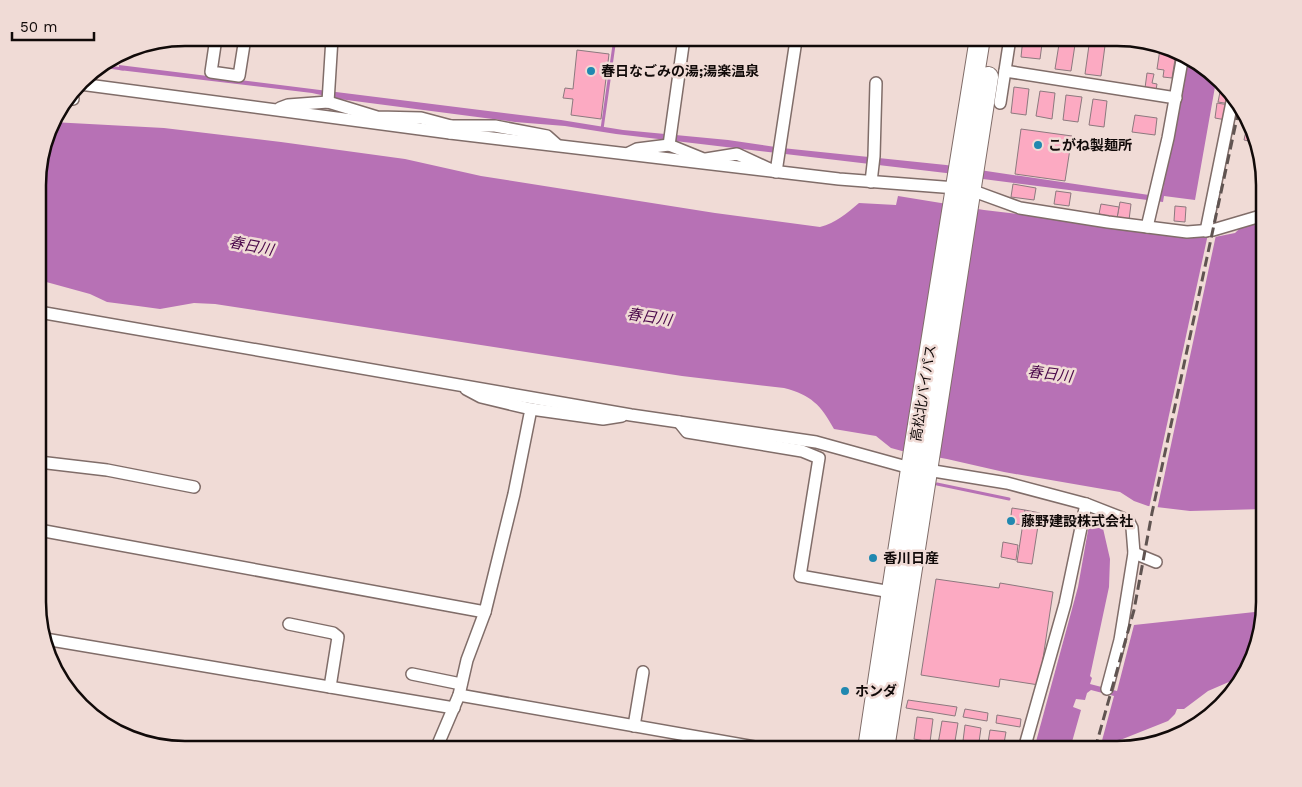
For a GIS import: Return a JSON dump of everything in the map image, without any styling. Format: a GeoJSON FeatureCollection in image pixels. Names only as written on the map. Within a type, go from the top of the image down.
{"type":"FeatureCollection","features":[{"type":"Feature","properties":{"kind":"highway","name":"高松北バイパス"},"geometry":{"type":"LineString","coordinates":[[885,740],[905,557],[964,183],[979,46]]}},
{"type":"Feature","properties":{"kind":"highway","name":"高松北バイパス"},"geometry":{"type":"LineString","coordinates":[[964,183],[992,46]]}},
{"type":"Feature","properties":{"kind":"highway","name":"高松北バイパス"},"geometry":{"type":"LineString","coordinates":[[869,740],[891,592],[905,557]]}},
{"type":"Feature","properties":{"kind":"street"},"geometry":{"type":"LineString","coordinates":[[215,46],[211,72],[239,76],[244,46]]}},
{"type":"Feature","properties":{"kind":"street"},"geometry":{"type":"LineString","coordinates":[[328,102],[332,46]]}},
{"type":"Feature","properties":{"kind":"street"},"geometry":{"type":"LineString","coordinates":[[669,145],[683,46]]}},
{"type":"Feature","properties":{"kind":"street"},"geometry":{"type":"LineString","coordinates":[[1000,103],[1009,46]]}},
{"type":"Feature","properties":{"kind":"street"},"geometry":{"type":"LineString","coordinates":[[776,172],[795,47]]}},
{"type":"Feature","properties":{"kind":"street"},"geometry":{"type":"LineString","coordinates":[[1147,227],[1168,138],[1182,63]]}},
{"type":"Feature","properties":{"kind":"street"},"geometry":{"type":"LineString","coordinates":[[1005,71],[1176,98]]}},
{"type":"Feature","properties":{"kind":"street"},"geometry":{"type":"LineString","coordinates":[[871,182],[876,82]]}},
{"type":"Feature","properties":{"kind":"street"},"geometry":{"type":"LineString","coordinates":[[89,85],[274,110],[376,120],[628,154],[706,161],[776,172],[871,182],[964,183],[1020,208],[1187,232],[1206,231],[1255,217]]}},
{"type":"Feature","properties":{"kind":"street"},"geometry":{"type":"LineString","coordinates":[[274,110],[288,105],[328,102],[376,120]]}},
{"type":"Feature","properties":{"kind":"street"},"geometry":{"type":"LineString","coordinates":[[1206,231],[1231,107]]}},
{"type":"Feature","properties":{"kind":"street"},"geometry":{"type":"LineString","coordinates":[[628,154],[637,149],[669,145],[706,161]]}},
{"type":"Feature","properties":{"kind":"street"},"geometry":{"type":"LineString","coordinates":[[46,313],[631,415],[816,442],[1007,483],[1086,504],[1129,522],[1132,528],[1134,553],[1120,640],[1107,689]]}},
{"type":"Feature","properties":{"kind":"street"},"geometry":{"type":"LineString","coordinates":[[460,385],[480,397],[531,408],[603,419],[631,415]]}},
{"type":"Feature","properties":{"kind":"street"},"geometry":{"type":"LineString","coordinates":[[440,741],[454,708],[466,660],[485,612],[514,494],[531,408]]}},
{"type":"Feature","properties":{"kind":"street"},"geometry":{"type":"LineString","coordinates":[[679,422],[687,432],[802,451],[819,458],[800,576],[891,592]]}},
{"type":"Feature","properties":{"kind":"street"},"geometry":{"type":"LineString","coordinates":[[46,463],[107,470],[194,487]]}},
{"type":"Feature","properties":{"kind":"street"},"geometry":{"type":"LineString","coordinates":[[1027,740],[1065,604],[1086,504]]}},
{"type":"Feature","properties":{"kind":"street"},"geometry":{"type":"LineString","coordinates":[[46,531],[485,612]]}},
{"type":"Feature","properties":{"kind":"street"},"geometry":{"type":"LineString","coordinates":[[1134,553],[1156,562]]}},
{"type":"Feature","properties":{"kind":"street"},"geometry":{"type":"LineString","coordinates":[[289,624],[333,632],[338,637],[330,687]]}},
{"type":"Feature","properties":{"kind":"street"},"geometry":{"type":"LineString","coordinates":[[52,639],[454,708]]}},
{"type":"Feature","properties":{"kind":"street"},"geometry":{"type":"LineString","coordinates":[[634,726],[643,672]]}},
{"type":"Feature","properties":{"kind":"street"},"geometry":{"type":"LineString","coordinates":[[412,674],[460,690],[634,726],[717,740]]}},
{"type":"Feature","properties":{"kind":"water"},"geometry":{"type":"Polygon","coordinates":[[[119,65],[561,120],[623,130],[946,165],[1149,195],[1163,189],[1185,65],[1201,75],[1215,88],[1195,200],[1164,196],[1163,202],[946,173],[616,134],[565,126],[515,122],[339,99],[312,93],[119,70],[119,65]]]}},
{"type":"Feature","properties":{"kind":"water","name":"春日川"},"geometry":{"type":"Polygon","coordinates":[[[62,123],[164,128],[405,159],[481,176],[715,213],[820,227],[846,214],[859,203],[896,205],[898,196],[984,210],[1215,237],[1235,233],[1242,226],[1255,223],[1255,509],[1190,511],[1148,506],[1134,501],[1120,492],[1004,472],[902,451],[891,448],[876,436],[834,429],[820,407],[814,402],[801,394],[784,388],[682,376],[215,304],[194,303],[160,309],[107,302],[90,294],[46,282],[47,167],[51,149],[62,123]]]}},
{"type":"Feature","properties":{"kind":"water"},"geometry":{"type":"Polygon","coordinates":[[[1090,519],[1103,520],[1104,523],[1102,524],[1110,559],[1109,587],[1090,676],[1092,678],[1090,684],[1117,691],[1134,625],[1255,612],[1253,629],[1241,663],[1230,681],[1208,691],[1184,709],[1177,709],[1168,721],[1120,740],[1102,740],[1114,696],[1091,690],[1087,693],[1085,700],[1076,699],[1073,707],[1081,710],[1073,740],[1036,740],[1078,587],[1090,519]]]}},
{"type":"Feature","properties":{"kind":"pier"},"geometry":{"type":"Polygon","coordinates":[[[1208,234],[1216,235],[1157,510],[1149,508],[1208,234]]]}},
{"type":"Feature","properties":{"kind":"building"},"geometry":{"type":"Polygon","coordinates":[[[1022,46],[1042,46],[1040,59],[1021,57],[1022,46]]]}},
{"type":"Feature","properties":{"kind":"building"},"geometry":{"type":"Polygon","coordinates":[[[1059,46],[1075,46],[1071,71],[1055,69],[1059,46]]]}},
{"type":"Feature","properties":{"kind":"building"},"geometry":{"type":"Polygon","coordinates":[[[1089,46],[1105,46],[1101,76],[1085,74],[1089,46]]]}},
{"type":"Feature","properties":{"kind":"building","name":"春日なごみの湯;湯楽温泉"},"geometry":{"type":"Polygon","coordinates":[[[577,50],[609,54],[601,119],[571,115],[573,99],[563,98],[565,88],[573,89],[577,50]]]}},
{"type":"Feature","properties":{"kind":"building"},"geometry":{"type":"Polygon","coordinates":[[[1159,53],[1175,59],[1172,78],[1163,77],[1164,70],[1157,69],[1159,53]]]}},
{"type":"Feature","properties":{"kind":"building"},"geometry":{"type":"Polygon","coordinates":[[[1147,73],[1154,74],[1152,83],[1157,84],[1156,90],[1145,88],[1147,73]]]}},
{"type":"Feature","properties":{"kind":"building"},"geometry":{"type":"Polygon","coordinates":[[[1014,87],[1029,89],[1026,115],[1011,113],[1014,87]]]}},
{"type":"Feature","properties":{"kind":"building"},"geometry":{"type":"Polygon","coordinates":[[[1040,91],[1055,93],[1052,119],[1036,116],[1040,91]]]}},
{"type":"Feature","properties":{"kind":"building"},"geometry":{"type":"Polygon","coordinates":[[[1220,93],[1229,104],[1218,102],[1220,93]]]}},
{"type":"Feature","properties":{"kind":"building"},"geometry":{"type":"Polygon","coordinates":[[[1066,95],[1082,97],[1078,122],[1063,120],[1066,95]]]}},
{"type":"Feature","properties":{"kind":"building"},"geometry":{"type":"Polygon","coordinates":[[[1093,99],[1107,101],[1104,127],[1089,125],[1093,99]]]}},
{"type":"Feature","properties":{"kind":"building"},"geometry":{"type":"Polygon","coordinates":[[[1217,103],[1229,105],[1226,120],[1215,118],[1217,103]]]}},
{"type":"Feature","properties":{"kind":"building"},"geometry":{"type":"Polygon","coordinates":[[[1135,115],[1157,118],[1155,135],[1132,132],[1135,115]]]}},
{"type":"Feature","properties":{"kind":"building"},"geometry":{"type":"Polygon","coordinates":[[[1021,129],[1072,136],[1065,181],[1015,174],[1021,129]]]}},
{"type":"Feature","properties":{"kind":"building"},"geometry":{"type":"Polygon","coordinates":[[[1013,184],[1036,188],[1034,200],[1011,197],[1013,184]]]}},
{"type":"Feature","properties":{"kind":"building"},"geometry":{"type":"Polygon","coordinates":[[[1056,191],[1071,193],[1069,206],[1054,204],[1056,191]]]}},
{"type":"Feature","properties":{"kind":"building"},"geometry":{"type":"Polygon","coordinates":[[[1120,202],[1131,204],[1129,220],[1117,218],[1120,202]]]}},
{"type":"Feature","properties":{"kind":"building"},"geometry":{"type":"Polygon","coordinates":[[[1101,204],[1119,207],[1117,218],[1099,214],[1101,204]]]}},
{"type":"Feature","properties":{"kind":"building"},"geometry":{"type":"Polygon","coordinates":[[[1175,206],[1186,207],[1185,222],[1174,221],[1175,206]]]}},
{"type":"Feature","properties":{"kind":"building"},"geometry":{"type":"Polygon","coordinates":[[[1012,508],[1025,510],[1022,525],[1010,523],[1012,508]]]}},
{"type":"Feature","properties":{"kind":"building"},"geometry":{"type":"Polygon","coordinates":[[[1025,510],[1040,513],[1032,564],[1017,562],[1025,510]]]}},
{"type":"Feature","properties":{"kind":"building"},"geometry":{"type":"Polygon","coordinates":[[[1003,542],[1018,545],[1016,560],[1001,557],[1003,542]]]}},
{"type":"Feature","properties":{"kind":"building"},"geometry":{"type":"Polygon","coordinates":[[[936,579],[999,588],[1000,583],[1053,592],[1039,685],[1000,679],[999,687],[921,675],[936,579]]]}},
{"type":"Feature","properties":{"kind":"building"},"geometry":{"type":"Polygon","coordinates":[[[908,700],[957,707],[955,716],[906,708],[908,700]]]}},
{"type":"Feature","properties":{"kind":"building"},"geometry":{"type":"Polygon","coordinates":[[[965,709],[988,713],[987,721],[963,717],[965,709]]]}},
{"type":"Feature","properties":{"kind":"building"},"geometry":{"type":"Polygon","coordinates":[[[997,715],[1021,719],[1020,727],[996,723],[997,715]]]}},
{"type":"Feature","properties":{"kind":"building"},"geometry":{"type":"Polygon","coordinates":[[[917,717],[933,719],[930,740],[914,739],[917,717]]]}},
{"type":"Feature","properties":{"kind":"building"},"geometry":{"type":"Polygon","coordinates":[[[942,721],[958,723],[955,740],[939,740],[942,721]]]}},
{"type":"Feature","properties":{"kind":"building"},"geometry":{"type":"Polygon","coordinates":[[[965,725],[981,728],[979,740],[963,740],[965,725]]]}},
{"type":"Feature","properties":{"kind":"building"},"geometry":{"type":"Polygon","coordinates":[[[990,730],[1006,732],[1005,740],[988,740],[990,730]]]}},
{"type":"Feature","properties":{"kind":"waterway"},"geometry":{"type":"LineString","coordinates":[[602,129],[614,46]]}},
{"type":"Feature","properties":{"kind":"waterway"},"geometry":{"type":"LineString","coordinates":[[112,68],[123,69]]}},
{"type":"Feature","properties":{"kind":"waterway"},"geometry":{"type":"LineString","coordinates":[[937,484],[1009,499]]}},
{"type":"Feature","properties":{"kind":"railway"},"geometry":{"type":"LineString","coordinates":[[1098,740],[1134,610],[1152,513],[1237,117]]}},
{"type":"Feature","properties":{"kind":"place","name":"春日なごみの湯;湯楽温泉"},"geometry":{"type":"Point","coordinates":[591,71]}},
{"type":"Feature","properties":{"kind":"place","name":"こがね製麺所"},"geometry":{"type":"Point","coordinates":[1038,145]}},
{"type":"Feature","properties":{"kind":"place","name":"藤野建設株式会社"},"geometry":{"type":"Point","coordinates":[1011,521]}},
{"type":"Feature","properties":{"kind":"place","name":"香川日産"},"geometry":{"type":"Point","coordinates":[873,558]}},
{"type":"Feature","properties":{"kind":"place","name":"ホンダ"},"geometry":{"type":"Point","coordinates":[845,691]}}]}
